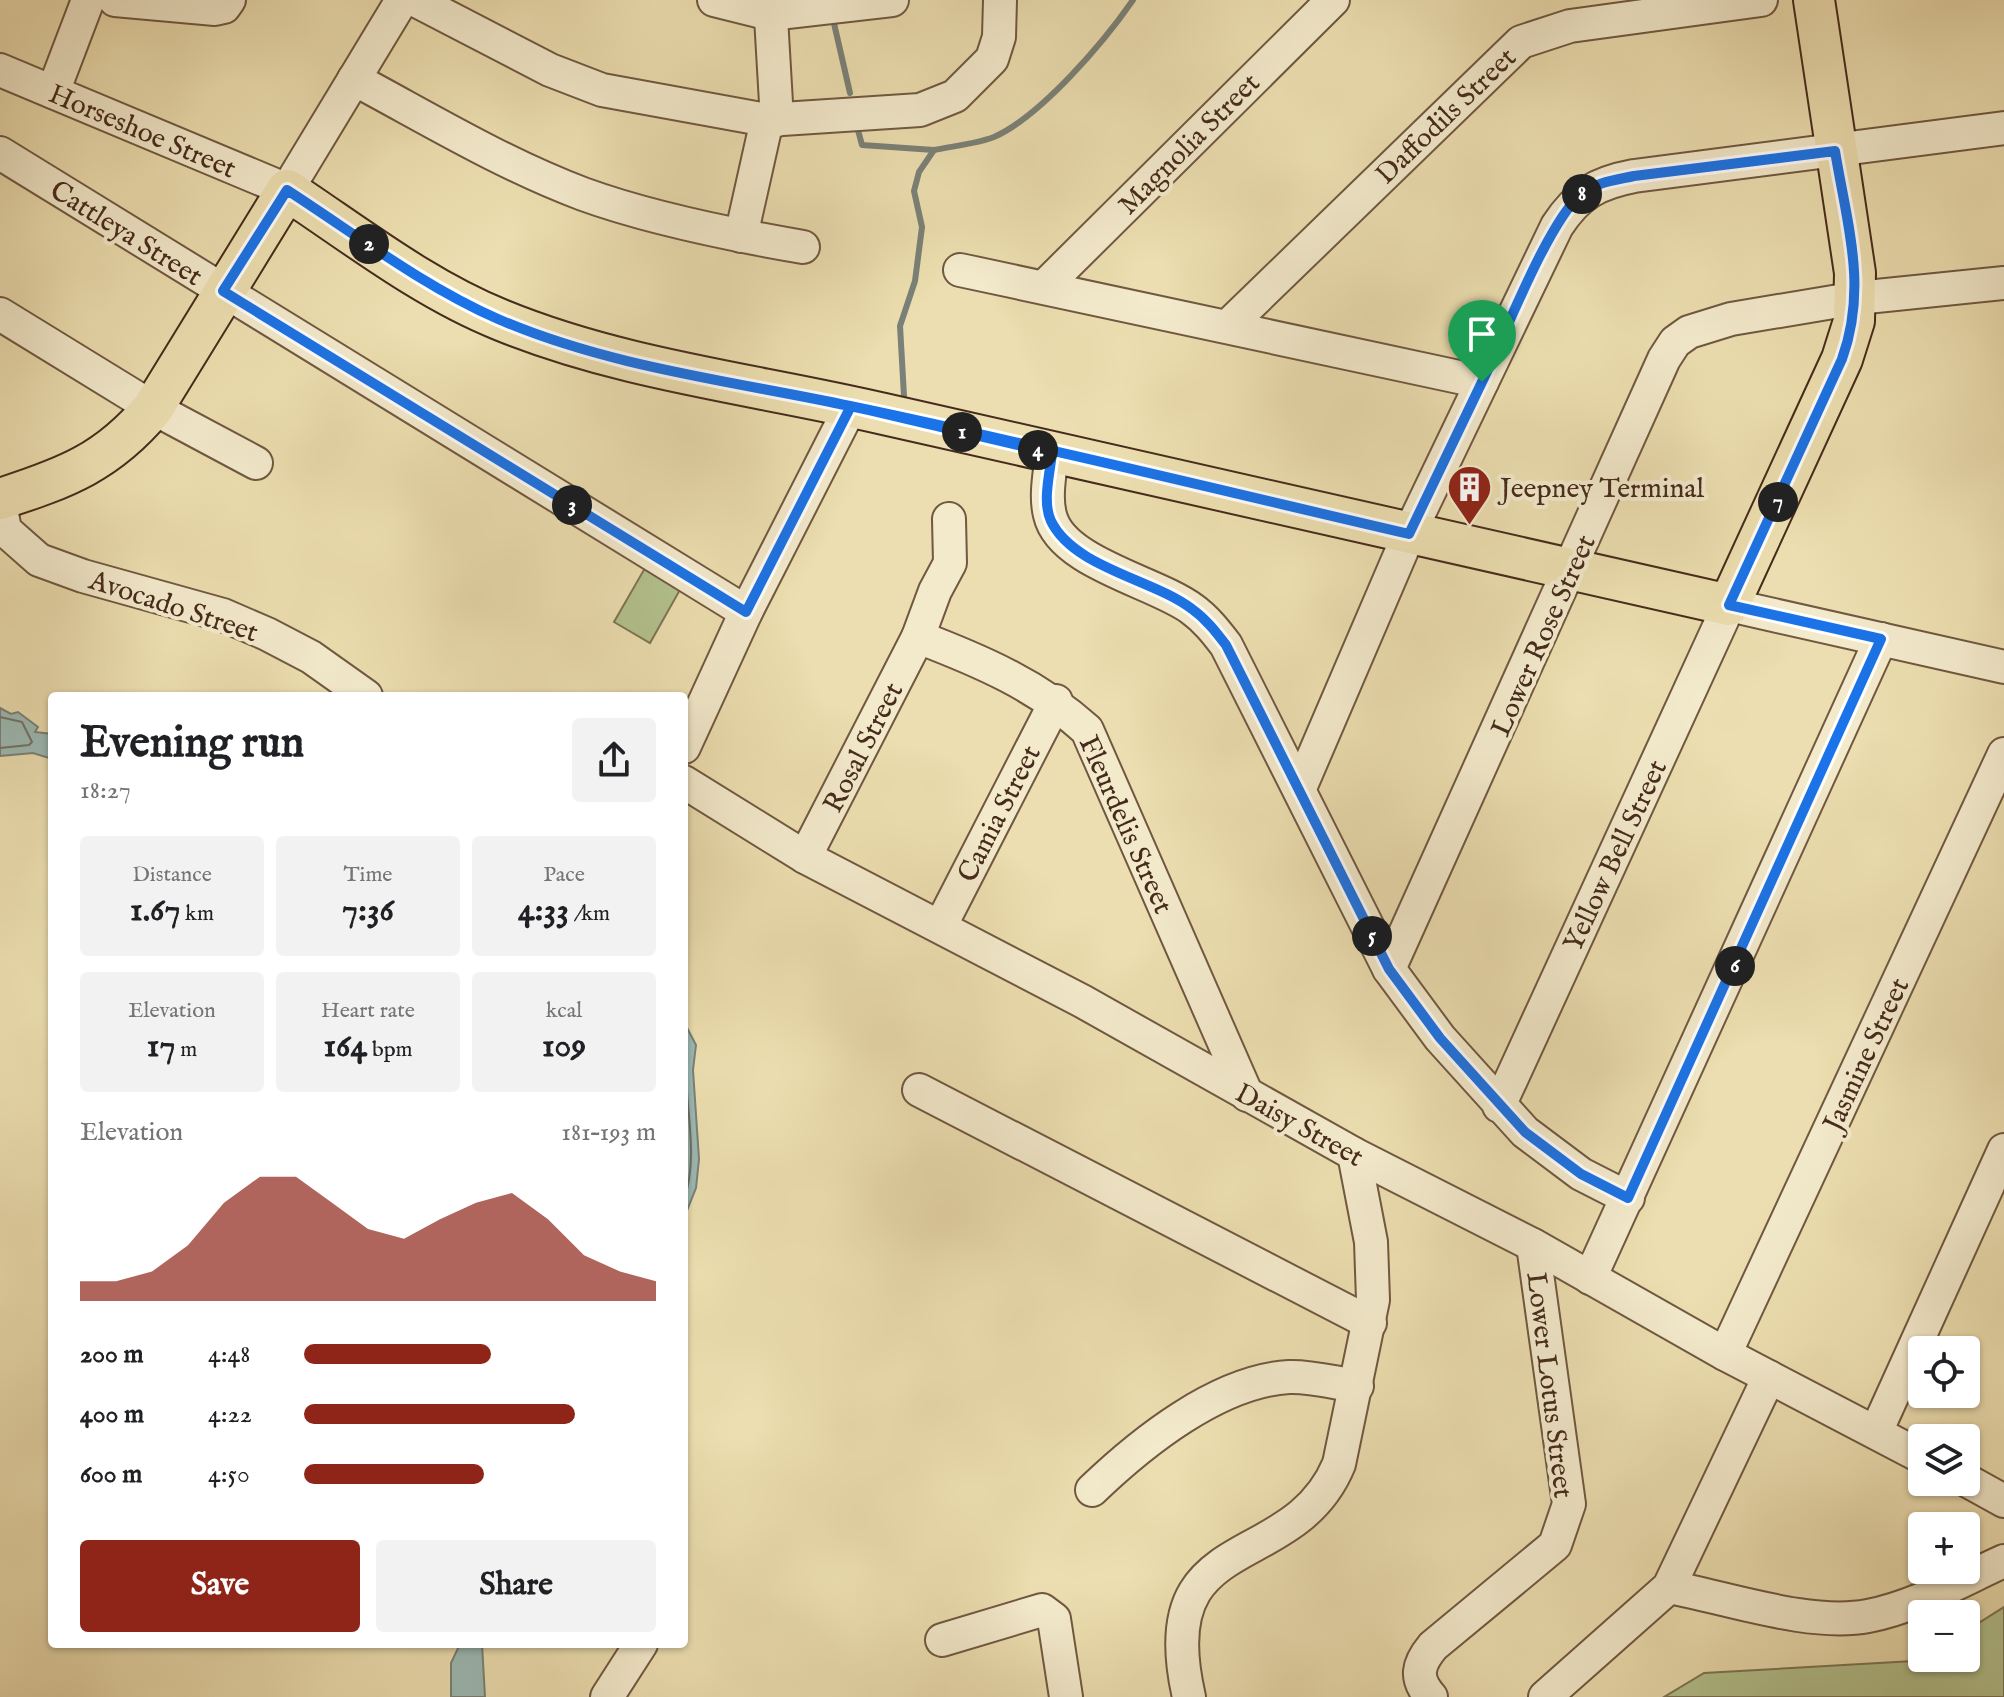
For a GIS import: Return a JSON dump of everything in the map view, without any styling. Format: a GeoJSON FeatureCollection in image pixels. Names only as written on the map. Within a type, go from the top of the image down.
{"type":"FeatureCollection","features":[{"type":"Feature","properties":{"kind":"main road"},"geometry":{"type":"LineString","coordinates":[[0,501],[76,473],[97,461],[133,432],[153,408],[287,190],[412,272],[499,319],[637,363],[851,406],[1729,605],[1842,359],[1857,298],[1814,0]]}},
{"type":"Feature","properties":{"kind":"street"},"geometry":{"type":"LineString","coordinates":[[53,92],[88,0]]}},
{"type":"Feature","properties":{"kind":"street"},"geometry":{"type":"LineString","coordinates":[[115,0],[215,9],[229,0]]}},
{"type":"Feature","properties":{"kind":"street"},"geometry":{"type":"LineString","coordinates":[[287,190],[402,0]]}},
{"type":"Feature","properties":{"kind":"street"},"geometry":{"type":"LineString","coordinates":[[415,0],[446,8],[550,70],[602,90],[772,120],[920,110],[955,96],[992,59],[999,37],[1000,0]]}},
{"type":"Feature","properties":{"kind":"street"},"geometry":{"type":"LineString","coordinates":[[714,0],[770,7],[892,0]]}},
{"type":"Feature","properties":{"kind":"street","name":"Magnolia Street"},"geometry":{"type":"LineString","coordinates":[[1044,287],[1333,0]]}},
{"type":"Feature","properties":{"kind":"street","name":"Daffodils Street"},"geometry":{"type":"LineString","coordinates":[[1228,326],[1521,42],[1570,26],[1761,0]]}},
{"type":"Feature","properties":{"kind":"street"},"geometry":{"type":"LineString","coordinates":[[741,236],[772,120],[770,7]]}},
{"type":"Feature","properties":{"kind":"street","name":"Horseshoe Street"},"geometry":{"type":"LineString","coordinates":[[0,70],[287,190]]}},
{"type":"Feature","properties":{"kind":"street"},"geometry":{"type":"LineString","coordinates":[[354,79],[510,162],[585,194],[741,236],[803,247]]}},
{"type":"Feature","properties":{"kind":"street"},"geometry":{"type":"LineString","coordinates":[[1300,788],[1409,534],[1557,226],[1583,193],[1602,182],[1634,176],[2004,128]]}},
{"type":"Feature","properties":{"kind":"street","name":"Cattleya Street"},"geometry":{"type":"LineString","coordinates":[[0,153],[746,612]]}},
{"type":"Feature","properties":{"kind":"street"},"geometry":{"type":"LineString","coordinates":[[960,270],[1482,382]]}},
{"type":"Feature","properties":{"kind":"street","name":"Lower Rose Street"},"geometry":{"type":"LineString","coordinates":[[1389,969],[1572,570],[1664,359],[1675,342],[1689,332],[1709,325],[1857,298],[2004,283]]}},
{"type":"Feature","properties":{"kind":"street"},"geometry":{"type":"LineString","coordinates":[[0,314],[153,408],[256,463]]}},
{"type":"Feature","properties":{"kind":"street"},"geometry":{"type":"LineString","coordinates":[[688,738],[746,612],[851,406]]}},
{"type":"Feature","properties":{"kind":"street"},"geometry":{"type":"LineString","coordinates":[[1052,453],[1048,503],[1050,519],[1064,540],[1084,554],[1191,607],[1209,623],[1226,645],[1389,969],[1440,1038],[1525,1132],[1562,1161],[1628,1198]]}},
{"type":"Feature","properties":{"kind":"street","name":"Avocado Street"},"geometry":{"type":"LineString","coordinates":[[0,501],[5,530],[39,560],[252,627],[311,657],[360,692]]}},
{"type":"Feature","properties":{"kind":"street","name":"Rosal Street"},"geometry":{"type":"LineString","coordinates":[[805,857],[918,637],[935,591],[950,563],[949,519]]}},
{"type":"Feature","properties":{"kind":"street"},"geometry":{"type":"LineString","coordinates":[[1729,605],[2004,667]]}},
{"type":"Feature","properties":{"kind":"street","name":"Yellow Bell Street"},"geometry":{"type":"LineString","coordinates":[[1499,1106],[1729,605]]}},
{"type":"Feature","properties":{"kind":"street","name":"Fleurdelis Street"},"geometry":{"type":"LineString","coordinates":[[918,637],[997,668],[1056,701],[1087,730],[1247,1095]]}},
{"type":"Feature","properties":{"kind":"street"},"geometry":{"type":"LineString","coordinates":[[1590,1278],[1881,639]]}},
{"type":"Feature","properties":{"kind":"street","name":"Camia Street"},"geometry":{"type":"LineString","coordinates":[[941,925],[1056,701]]}},
{"type":"Feature","properties":{"kind":"street","name":"Jasmine Street"},"geometry":{"type":"LineString","coordinates":[[1725,1354],[2004,754]]}},
{"type":"Feature","properties":{"kind":"street","name":"Daisy Street"},"geometry":{"type":"LineString","coordinates":[[688,784],[805,857],[941,925],[1354,1154],[1536,1270],[1590,1278],[1725,1354],[1908,1449]]}},
{"type":"Feature","properties":{"kind":"street"},"geometry":{"type":"LineString","coordinates":[[919,1090],[1370,1323]]}},
{"type":"Feature","properties":{"kind":"street"},"geometry":{"type":"LineString","coordinates":[[1876,1432],[2004,1150]]}},
{"type":"Feature","properties":{"kind":"street"},"geometry":{"type":"LineString","coordinates":[[1189,1697],[1181,1633],[1189,1597],[1204,1579],[1224,1564],[1313,1508],[1329,1487],[1339,1464],[1370,1323],[1371,1242],[1354,1154]]}},
{"type":"Feature","properties":{"kind":"street","name":"Lower Lotus Street"},"geometry":{"type":"LineString","coordinates":[[1431,1697],[1421,1684],[1418,1671],[1423,1658],[1433,1646],[1555,1545],[1569,1504],[1536,1270]]}},
{"type":"Feature","properties":{"kind":"street"},"geometry":{"type":"LineString","coordinates":[[1092,1490],[1131,1453],[1200,1408],[1235,1392],[1293,1377],[1357,1386]]}},
{"type":"Feature","properties":{"kind":"street"},"geometry":{"type":"LineString","coordinates":[[1545,1697],[1669,1587],[1769,1377]]}},
{"type":"Feature","properties":{"kind":"street"},"geometry":{"type":"LineString","coordinates":[[1980,1488],[2004,1501]]}},
{"type":"Feature","properties":{"kind":"street"},"geometry":{"type":"LineString","coordinates":[[1669,1587],[1815,1615],[1864,1616],[1896,1609],[2004,1561]]}},
{"type":"Feature","properties":{"kind":"street"},"geometry":{"type":"LineString","coordinates":[[942,1640],[1042,1610],[1049,1613],[1054,1619],[1066,1697]]}},
{"type":"Feature","properties":{"kind":"street"},"geometry":{"type":"LineString","coordinates":[[607,1697],[638,1648]]}},
{"type":"Feature","properties":{"kind":"green space"},"geometry":{"type":"Polygon","coordinates":[[[645,568],[681,588],[650,643],[614,622],[645,568]]]}},
{"type":"Feature","properties":{"kind":"green space"},"geometry":{"type":"Polygon","coordinates":[[[2004,1607],[2004,1697],[1664,1697],[1704,1673],[1908,1661],[1908,1672],[1980,1672],[1980,1622],[2004,1607]]]}},
{"type":"Feature","properties":{"kind":"water"},"geometry":{"type":"Polygon","coordinates":[[[0,708],[11,714],[18,712],[38,727],[35,732],[48,734],[48,758],[33,753],[0,756],[0,708]]]}},
{"type":"Feature","properties":{"kind":"water"},"geometry":{"type":"Polygon","coordinates":[[[688,1030],[696,1045],[693,1070],[699,1159],[696,1188],[688,1208],[688,1030]]]}},
{"type":"Feature","properties":{"kind":"water"},"geometry":{"type":"Polygon","coordinates":[[[458,1648],[482,1648],[485,1697],[451,1697],[451,1663],[458,1648]]]}},
{"type":"Feature","properties":{"kind":"waterway"},"geometry":{"type":"LineString","coordinates":[[934,150],[994,137],[1031,113],[1089,56],[1133,0]]}},
{"type":"Feature","properties":{"kind":"waterway"},"geometry":{"type":"LineString","coordinates":[[833,19],[850,93]]}},
{"type":"Feature","properties":{"kind":"waterway"},"geometry":{"type":"LineString","coordinates":[[858,130],[862,145],[934,150],[919,172],[914,191],[922,227],[915,281],[900,326],[904,396]]}},
{"type":"Feature","properties":{"kind":"place","name":"Jeepney Terminal"},"geometry":{"type":"Point","coordinates":[1469,526]}},
{"type":"Feature","properties":{"kind":"route"},"geometry":{"type":"LineString","coordinates":[[1482,382],[1409,534],[1052,453],[851,406],[637,363],[570,344],[499,319],[459,299],[287,190],[223,291],[746,612],[851,406],[952,429],[1052,453],[1048,503],[1050,519],[1064,540],[1084,554],[1191,607],[1209,623],[1226,645],[1389,969],[1440,1038],[1525,1132],[1581,1174],[1628,1198],[1881,639],[1729,605],[1842,359],[1854,321],[1857,298],[1855,273],[1835,151],[1634,176],[1602,182],[1583,193],[1557,226],[1482,382]]}}]}
